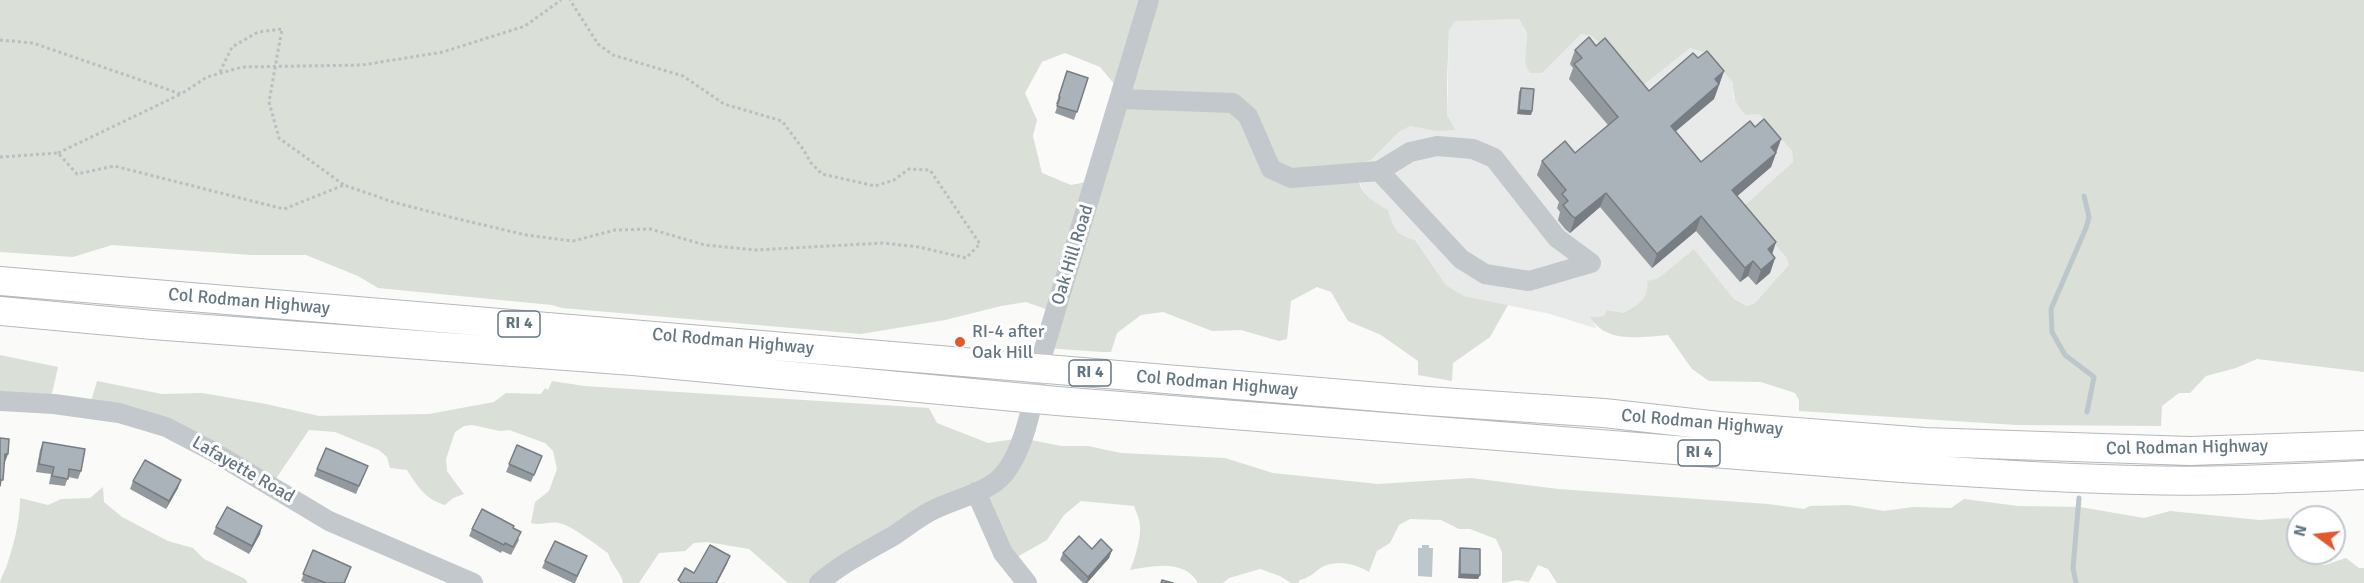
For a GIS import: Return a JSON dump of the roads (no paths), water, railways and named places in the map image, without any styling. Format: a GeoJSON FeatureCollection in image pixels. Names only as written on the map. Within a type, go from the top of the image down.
{"type":"FeatureCollection","features":[{"type":"Feature","properties":{"kind":"highway","name":"Col Rodman Highway"},"geometry":{"type":"LineString","coordinates":[[0,281],[1038,369],[1604,413],[1719,426],[1925,442],[2190,451],[2364,446]]}},
{"type":"Feature","properties":{"kind":"highway","name":"Col Rodman Highway"},"geometry":{"type":"LineString","coordinates":[[0,311],[153,325],[633,361],[1545,441],[2034,477],[2235,480],[2364,475]]}},
{"type":"Feature","properties":{"kind":"street","name":"Oak Hill Road"},"geometry":{"type":"LineString","coordinates":[[819,583],[847,561],[935,509],[976,492],[998,479],[1011,462],[1025,431],[1035,398],[1038,369],[1149,0]]}},
{"type":"Feature","properties":{"kind":"street"},"geometry":{"type":"LineString","coordinates":[[1121,99],[1233,103],[1248,116],[1271,169],[1291,178],[1379,171],[1410,152],[1437,146],[1473,149],[1494,158],[1557,238],[1591,263],[1528,281],[1485,274],[1461,259],[1379,171]]}},
{"type":"Feature","properties":{"kind":"street","name":"Lafayette Road"},"geometry":{"type":"LineString","coordinates":[[0,401],[54,404],[119,413],[166,427],[212,451],[329,521],[472,583]]}},
{"type":"Feature","properties":{"kind":"street"},"geometry":{"type":"LineString","coordinates":[[976,492],[1003,553],[1027,583]]}},
{"type":"Feature","properties":{"kind":"waterway"},"geometry":{"type":"LineString","coordinates":[[2084,196],[2089,217],[2086,228],[2051,309],[2052,332],[2065,355],[2094,377],[2087,412]]}},
{"type":"Feature","properties":{"kind":"waterway"},"geometry":{"type":"LineString","coordinates":[[2076,583],[2073,568],[2079,498]]}},
{"type":"Feature","properties":{"kind":"place","name":"RI-4 after Oak Hill"},"geometry":{"type":"Point","coordinates":[960,342]}}]}
